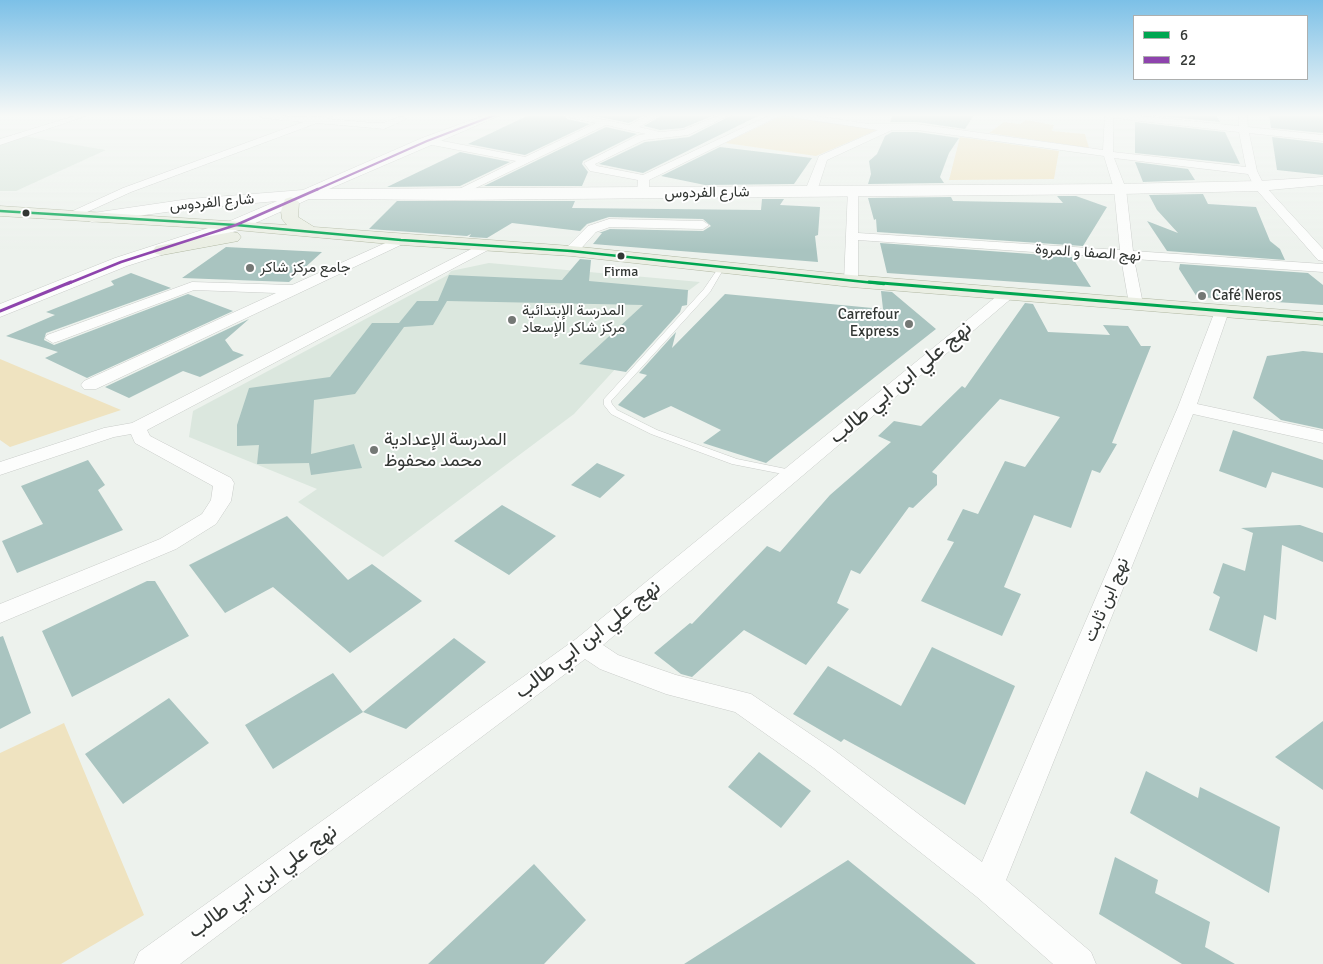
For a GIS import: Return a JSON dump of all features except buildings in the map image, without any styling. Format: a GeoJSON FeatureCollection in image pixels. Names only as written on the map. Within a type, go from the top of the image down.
{"type":"FeatureCollection","features":[{"type":"Feature","properties":{"kind":"main road"},"geometry":{"type":"LineString","coordinates":[[301,197],[289,211],[290,219],[306,232]]}},
{"type":"Feature","properties":{"kind":"main road"},"geometry":{"type":"LineString","coordinates":[[0,211],[236,225],[401,240],[571,251],[851,281],[1323,319]]}},
{"type":"Feature","properties":{"kind":"main road"},"geometry":{"type":"LineString","coordinates":[[121,219],[146,230],[153,249],[230,237],[306,232]]}},
{"type":"Feature","properties":{"kind":"street"},"geometry":{"type":"LineString","coordinates":[[70,215],[127,190],[207,160]]}},
{"type":"Feature","properties":{"kind":"street"},"geometry":{"type":"LineString","coordinates":[[153,249],[236,225],[382,160]]}},
{"type":"Feature","properties":{"kind":"street"},"geometry":{"type":"LineString","coordinates":[[455,195],[525,160]]}},
{"type":"Feature","properties":{"kind":"street"},"geometry":{"type":"LineString","coordinates":[[594,160],[588,163],[594,169],[644,178],[682,160]]}},
{"type":"Feature","properties":{"kind":"street"},"geometry":{"type":"LineString","coordinates":[[810,191],[822,160]]}},
{"type":"Feature","properties":{"kind":"street"},"geometry":{"type":"LineString","coordinates":[[1110,160],[1120,189],[1127,256],[1136,304]]}},
{"type":"Feature","properties":{"kind":"street"},"geometry":{"type":"LineString","coordinates":[[1159,160],[1252,171]]}},
{"type":"Feature","properties":{"kind":"street"},"geometry":{"type":"LineString","coordinates":[[1250,160],[1252,171],[1259,186],[1323,257]]}},
{"type":"Feature","properties":{"kind":"street"},"geometry":{"type":"LineString","coordinates":[[352,173],[348,178],[347,186],[394,195]]}},
{"type":"Feature","properties":{"kind":"street"},"geometry":{"type":"LineString","coordinates":[[643,194],[644,178]]}},
{"type":"Feature","properties":{"kind":"street","name":"شارع الفردوس"},"geometry":{"type":"LineString","coordinates":[[92,217],[189,204],[301,197],[1120,189],[1259,186],[1323,181]]}},
{"type":"Feature","properties":{"kind":"street"},"geometry":{"type":"LineString","coordinates":[[851,281],[852,191]]}},
{"type":"Feature","properties":{"kind":"street"},"geometry":{"type":"LineString","coordinates":[[0,311],[153,249],[208,224],[301,197]]}},
{"type":"Feature","properties":{"kind":"street"},"geometry":{"type":"LineString","coordinates":[[571,251],[592,228],[609,223],[703,225]]}},
{"type":"Feature","properties":{"kind":"street","name":"نهج الصفا و المروة"},"geometry":{"type":"LineString","coordinates":[[853,236],[1323,268]]}},
{"type":"Feature","properties":{"kind":"street"},"geometry":{"type":"LineString","coordinates":[[90,385],[401,240]]}},
{"type":"Feature","properties":{"kind":"street"},"geometry":{"type":"LineString","coordinates":[[0,468],[111,432],[137,428],[485,246]]}},
{"type":"Feature","properties":{"kind":"street"},"geometry":{"type":"LineString","coordinates":[[53,338],[192,286],[293,290]]}},
{"type":"Feature","properties":{"kind":"street","name":"نهج علي ابن ابي طالب"},"geometry":{"type":"LineString","coordinates":[[151,964],[585,646],[1008,294]]}},
{"type":"Feature","properties":{"kind":"street","name":"نهج ابن ثابت"},"geometry":{"type":"LineString","coordinates":[[988,886],[1187,407],[1222,311]]}},
{"type":"Feature","properties":{"kind":"street"},"geometry":{"type":"LineString","coordinates":[[1187,407],[1323,437]]}},
{"type":"Feature","properties":{"kind":"street"},"geometry":{"type":"LineString","coordinates":[[0,614],[168,544],[209,519],[221,500],[224,483],[142,439],[137,428]]}},
{"type":"Feature","properties":{"kind":"street"},"geometry":{"type":"LineString","coordinates":[[585,646],[610,662],[647,677],[742,702],[824,759],[988,886],[1079,964]]}},
{"type":"Feature","properties":{"kind":"lane"},"geometry":{"type":"LineString","coordinates":[[721,268],[707,290],[607,401],[608,405],[614,412],[654,432],[735,462],[793,474]]}},
{"type":"Feature","properties":{"kind":"shaded area"},"geometry":{"type":"Polygon","coordinates":[[[0,160],[84,160],[16,191],[0,191],[0,160]]]}},
{"type":"Feature","properties":{"kind":"shaded area"},"geometry":{"type":"Polygon","coordinates":[[[954,160],[1057,160],[1054,179],[949,180],[954,160]]]}},
{"type":"Feature","properties":{"kind":"shaded area","name":"المدرسة الإعدادية محمد محفوظ"},"geometry":{"type":"Polygon","coordinates":[[[489,263],[700,282],[684,294],[574,414],[383,557],[298,502],[317,489],[189,437],[193,411],[448,275],[451,271],[489,263]]]}},
{"type":"Feature","properties":{"kind":"shaded area"},"geometry":{"type":"Polygon","coordinates":[[[0,359],[121,410],[10,447],[0,440],[0,359]]]}},
{"type":"Feature","properties":{"kind":"shaded area"},"geometry":{"type":"Polygon","coordinates":[[[64,723],[144,915],[61,964],[0,964],[0,753],[64,723]]]}},
{"type":"Feature","properties":{"kind":"transit line","name":"22"},"geometry":{"type":"LineString","coordinates":[[0,311],[121,262],[236,225],[384,160]]}},
{"type":"Feature","properties":{"kind":"transit line","name":"6"},"geometry":{"type":"LineString","coordinates":[[0,211],[236,225],[401,240],[571,251],[851,281],[1323,319]]}},
{"type":"Feature","properties":{"kind":"place","name":"Firma"},"geometry":{"type":"Point","coordinates":[621,256]}},
{"type":"Feature","properties":{"kind":"place","name":"جامع مركز شاكر"},"geometry":{"type":"Point","coordinates":[250,268]}},
{"type":"Feature","properties":{"kind":"place","name":"Café Neros"},"geometry":{"type":"Point","coordinates":[1202,296]}},
{"type":"Feature","properties":{"kind":"place","name":"المدرسة الإبتدائية مركز شاكر الإسعاد"},"geometry":{"type":"Point","coordinates":[512,320]}},
{"type":"Feature","properties":{"kind":"place","name":"Carrefour Express"},"geometry":{"type":"Point","coordinates":[909,324]}},
{"type":"Feature","properties":{"kind":"place","name":"المدرسة الإعدادية محمد محفوظ"},"geometry":{"type":"Point","coordinates":[374,450]}}]}
